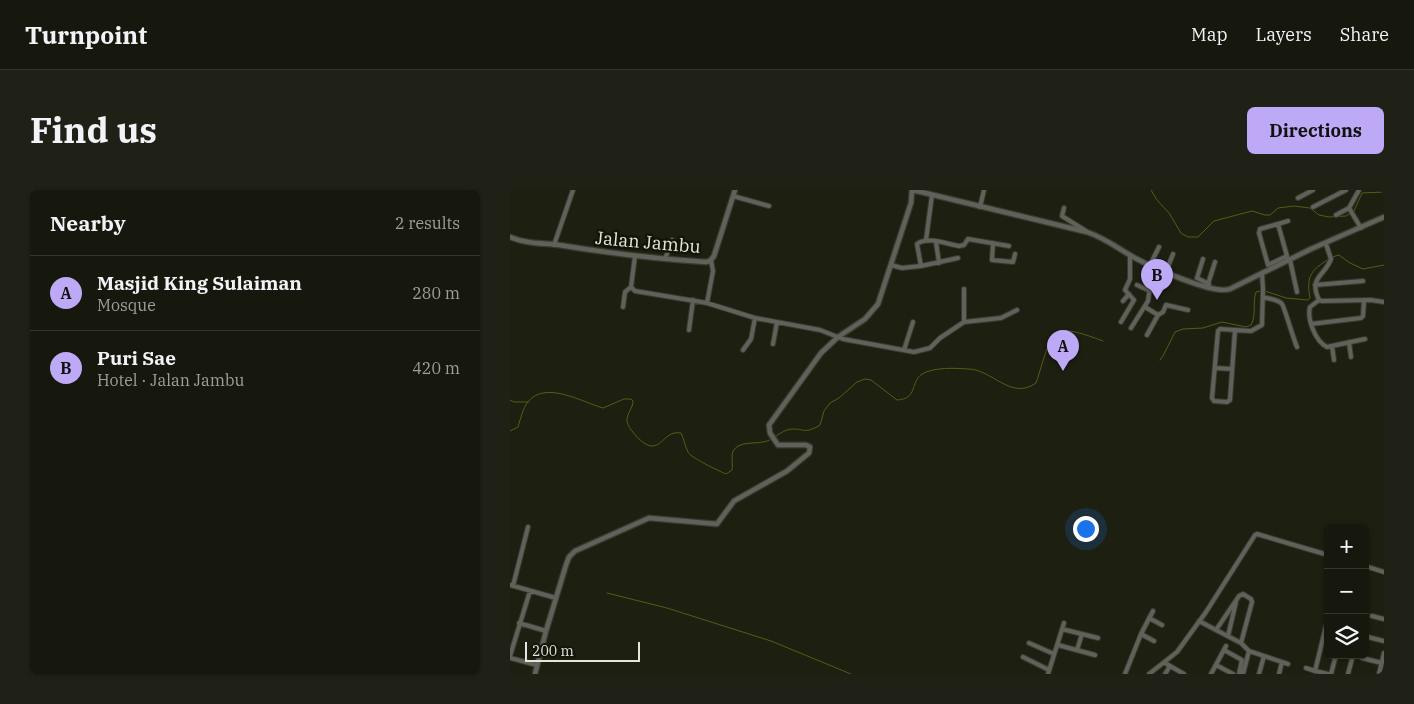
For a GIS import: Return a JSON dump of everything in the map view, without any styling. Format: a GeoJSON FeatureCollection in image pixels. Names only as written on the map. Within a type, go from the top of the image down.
{"type":"FeatureCollection","features":[{"type":"Feature","properties":{"kind":"street"},"geometry":{"type":"LineString","coordinates":[[554,245],[573,190]]}},
{"type":"Feature","properties":{"kind":"street","name":"Jalan Jambu"},"geometry":{"type":"LineString","coordinates":[[510,237],[527,243],[635,256],[706,262],[711,260],[715,251],[735,190]]}},
{"type":"Feature","properties":{"kind":"street"},"geometry":{"type":"LineString","coordinates":[[535,674],[569,557],[577,550],[649,518],[717,524],[734,501],[787,470],[806,456],[811,449],[806,445],[781,445],[775,442],[770,433],[770,422],[818,358],[838,337],[865,319],[878,304],[911,203],[912,190],[1087,232],[1107,239],[1130,255],[1166,272],[1227,290],[1289,259]]}},
{"type":"Feature","properties":{"kind":"street"},"geometry":{"type":"LineString","coordinates":[[980,207],[984,190]]}},
{"type":"Feature","properties":{"kind":"street"},"geometry":{"type":"LineString","coordinates":[[1298,198],[1313,190]]}},
{"type":"Feature","properties":{"kind":"street"},"geometry":{"type":"LineString","coordinates":[[1313,207],[1346,190]]}},
{"type":"Feature","properties":{"kind":"street"},"geometry":{"type":"LineString","coordinates":[[1336,215],[1349,209],[1359,190]]}},
{"type":"Feature","properties":{"kind":"street"},"geometry":{"type":"LineString","coordinates":[[926,240],[932,195]]}},
{"type":"Feature","properties":{"kind":"street"},"geometry":{"type":"LineString","coordinates":[[733,196],[769,206]]}},
{"type":"Feature","properties":{"kind":"street"},"geometry":{"type":"LineString","coordinates":[[1064,208],[1062,216],[1078,224],[1087,232]]}},
{"type":"Feature","properties":{"kind":"street"},"geometry":{"type":"LineString","coordinates":[[1349,209],[1361,228]]}},
{"type":"Feature","properties":{"kind":"street"},"geometry":{"type":"LineString","coordinates":[[1288,221],[1259,230],[1267,263],[1270,265],[1326,244],[1384,217]]}},
{"type":"Feature","properties":{"kind":"street"},"geometry":{"type":"LineString","coordinates":[[1056,224],[1066,219]]}},
{"type":"Feature","properties":{"kind":"street"},"geometry":{"type":"LineString","coordinates":[[1278,224],[1297,292]]}},
{"type":"Feature","properties":{"kind":"street"},"geometry":{"type":"LineString","coordinates":[[921,266],[918,244],[926,240],[959,246],[964,245],[968,239],[1009,246]]}},
{"type":"Feature","properties":{"kind":"street"},"geometry":{"type":"LineString","coordinates":[[665,259],[672,240]]}},
{"type":"Feature","properties":{"kind":"street"},"geometry":{"type":"LineString","coordinates":[[936,242],[939,263]]}},
{"type":"Feature","properties":{"kind":"street"},"geometry":{"type":"LineString","coordinates":[[992,243],[990,257],[992,260],[1013,262],[1016,254]]}},
{"type":"Feature","properties":{"kind":"street"},"geometry":{"type":"LineString","coordinates":[[1319,300],[1315,285],[1330,256],[1326,244]]}},
{"type":"Feature","properties":{"kind":"street"},"geometry":{"type":"LineString","coordinates":[[1131,328],[1148,301],[1152,266],[1159,247]]}},
{"type":"Feature","properties":{"kind":"street"},"geometry":{"type":"LineString","coordinates":[[1166,272],[1173,254]]}},
{"type":"Feature","properties":{"kind":"street"},"geometry":{"type":"LineString","coordinates":[[1121,322],[1134,300],[1125,290],[1130,279],[1130,255]]}},
{"type":"Feature","properties":{"kind":"street"},"geometry":{"type":"LineString","coordinates":[[623,307],[625,292],[631,287],[635,256]]}},
{"type":"Feature","properties":{"kind":"street"},"geometry":{"type":"LineString","coordinates":[[891,265],[902,268],[939,263],[958,258]]}},
{"type":"Feature","properties":{"kind":"street"},"geometry":{"type":"LineString","coordinates":[[1203,258],[1197,278],[1208,285]]}},
{"type":"Feature","properties":{"kind":"street"},"geometry":{"type":"LineString","coordinates":[[707,302],[713,271],[711,260]]}},
{"type":"Feature","properties":{"kind":"street"},"geometry":{"type":"LineString","coordinates":[[1208,285],[1215,262]]}},
{"type":"Feature","properties":{"kind":"street"},"geometry":{"type":"LineString","coordinates":[[1235,330],[1229,401],[1214,401],[1212,398],[1218,330],[1235,330],[1252,331],[1262,325],[1262,274]]}},
{"type":"Feature","properties":{"kind":"street"},"geometry":{"type":"LineString","coordinates":[[1315,285],[1363,281]]}},
{"type":"Feature","properties":{"kind":"street"},"geometry":{"type":"LineString","coordinates":[[1137,285],[1150,290]]}},
{"type":"Feature","properties":{"kind":"street"},"geometry":{"type":"LineString","coordinates":[[631,287],[634,291],[707,302],[754,318],[820,330],[838,337],[914,352],[930,348],[940,338],[964,322],[1001,318],[1017,310]]}},
{"type":"Feature","properties":{"kind":"street"},"geometry":{"type":"LineString","coordinates":[[964,290],[964,322]]}},
{"type":"Feature","properties":{"kind":"street"},"geometry":{"type":"LineString","coordinates":[[1263,293],[1284,306],[1297,347]]}},
{"type":"Feature","properties":{"kind":"street"},"geometry":{"type":"LineString","coordinates":[[1123,301],[1129,294]]}},
{"type":"Feature","properties":{"kind":"street"},"geometry":{"type":"LineString","coordinates":[[689,330],[693,300]]}},
{"type":"Feature","properties":{"kind":"street"},"geometry":{"type":"LineString","coordinates":[[1365,339],[1327,347],[1320,342],[1311,324],[1310,307],[1319,300],[1384,302]]}},
{"type":"Feature","properties":{"kind":"street"},"geometry":{"type":"LineString","coordinates":[[1311,324],[1361,318],[1363,316],[1364,300]]}},
{"type":"Feature","properties":{"kind":"street"},"geometry":{"type":"LineString","coordinates":[[1147,334],[1166,305],[1188,310]]}},
{"type":"Feature","properties":{"kind":"street"},"geometry":{"type":"LineString","coordinates":[[1144,307],[1158,315]]}},
{"type":"Feature","properties":{"kind":"street"},"geometry":{"type":"LineString","coordinates":[[744,350],[751,339],[754,318]]}},
{"type":"Feature","properties":{"kind":"street"},"geometry":{"type":"LineString","coordinates":[[773,344],[777,322]]}},
{"type":"Feature","properties":{"kind":"street"},"geometry":{"type":"LineString","coordinates":[[904,350],[913,322]]}},
{"type":"Feature","properties":{"kind":"street"},"geometry":{"type":"LineString","coordinates":[[1349,342],[1351,356]]}},
{"type":"Feature","properties":{"kind":"street"},"geometry":{"type":"LineString","coordinates":[[1332,346],[1334,360]]}},
{"type":"Feature","properties":{"kind":"street"},"geometry":{"type":"LineString","coordinates":[[1215,368],[1232,369]]}},
{"type":"Feature","properties":{"kind":"street"},"geometry":{"type":"LineString","coordinates":[[528,528],[512,585],[556,598]]}},
{"type":"Feature","properties":{"kind":"street"},"geometry":{"type":"LineString","coordinates":[[1149,674],[1177,652],[1255,535],[1258,534],[1324,555]]}},
{"type":"Feature","properties":{"kind":"street"},"geometry":{"type":"LineString","coordinates":[[1369,567],[1384,572]]}},
{"type":"Feature","properties":{"kind":"street"},"geometry":{"type":"LineString","coordinates":[[530,591],[510,657],[537,665]]}},
{"type":"Feature","properties":{"kind":"street"},"geometry":{"type":"LineString","coordinates":[[1216,630],[1240,595],[1243,594],[1252,600],[1241,643]]}},
{"type":"Feature","properties":{"kind":"street"},"geometry":{"type":"LineString","coordinates":[[1228,636],[1237,600]]}},
{"type":"Feature","properties":{"kind":"street"},"geometry":{"type":"LineString","coordinates":[[1124,674],[1152,611]]}},
{"type":"Feature","properties":{"kind":"street"},"geometry":{"type":"LineString","coordinates":[[1372,616],[1384,618]]}},
{"type":"Feature","properties":{"kind":"street"},"geometry":{"type":"LineString","coordinates":[[1149,618],[1162,625]]}},
{"type":"Feature","properties":{"kind":"street"},"geometry":{"type":"LineString","coordinates":[[1199,621],[1241,643],[1250,651],[1288,664]]}},
{"type":"Feature","properties":{"kind":"street"},"geometry":{"type":"LineString","coordinates":[[1023,657],[1049,672],[1064,622]]}},
{"type":"Feature","properties":{"kind":"street"},"geometry":{"type":"LineString","coordinates":[[519,623],[546,631]]}},
{"type":"Feature","properties":{"kind":"street"},"geometry":{"type":"LineString","coordinates":[[1062,629],[1098,638]]}},
{"type":"Feature","properties":{"kind":"street"},"geometry":{"type":"LineString","coordinates":[[1077,650],[1082,634]]}},
{"type":"Feature","properties":{"kind":"street"},"geometry":{"type":"LineString","coordinates":[[1141,634],[1154,641]]}},
{"type":"Feature","properties":{"kind":"street"},"geometry":{"type":"LineString","coordinates":[[1315,671],[1324,634]]}},
{"type":"Feature","properties":{"kind":"street"},"geometry":{"type":"LineString","coordinates":[[1369,637],[1384,641]]}},
{"type":"Feature","properties":{"kind":"street"},"geometry":{"type":"LineString","coordinates":[[1029,643],[1054,654]]}},
{"type":"Feature","properties":{"kind":"street"},"geometry":{"type":"LineString","coordinates":[[1058,644],[1096,655]]}},
{"type":"Feature","properties":{"kind":"street"},"geometry":{"type":"LineString","coordinates":[[1211,674],[1225,648],[1242,660],[1241,674]]}},
{"type":"Feature","properties":{"kind":"street"},"geometry":{"type":"LineString","coordinates":[[1241,674],[1250,651]]}},
{"type":"Feature","properties":{"kind":"street"},"geometry":{"type":"LineString","coordinates":[[1379,674],[1384,653]]}},
{"type":"Feature","properties":{"kind":"street"},"geometry":{"type":"LineString","coordinates":[[1259,674],[1264,656]]}},
{"type":"Feature","properties":{"kind":"street"},"geometry":{"type":"LineString","coordinates":[[1306,668],[1329,674],[1335,659]]}},
{"type":"Feature","properties":{"kind":"street"},"geometry":{"type":"LineString","coordinates":[[1348,674],[1352,659]]}},
{"type":"Feature","properties":{"kind":"street"},"geometry":{"type":"LineString","coordinates":[[1366,659],[1382,663]]}},
{"type":"Feature","properties":{"kind":"street"},"geometry":{"type":"LineString","coordinates":[[1279,674],[1282,662]]}},
{"type":"Feature","properties":{"kind":"street"},"geometry":{"type":"LineString","coordinates":[[1165,663],[1184,674]]}},
{"type":"Feature","properties":{"kind":"street"},"geometry":{"type":"LineString","coordinates":[[1216,665],[1233,674]]}},
{"type":"Feature","properties":{"kind":"street"},"geometry":{"type":"LineString","coordinates":[[1165,674],[1170,666]]}},
{"type":"Feature","properties":{"kind":"waterway"},"geometry":{"type":"LineString","coordinates":[[1151,190],[1169,213],[1181,233],[1188,237],[1198,237],[1214,221],[1252,211],[1270,215],[1278,208],[1294,206],[1310,208],[1319,215],[1329,217],[1346,216],[1354,211],[1362,193],[1384,192]]}},
{"type":"Feature","properties":{"kind":"waterway"},"geometry":{"type":"LineString","coordinates":[[1332,257],[1339,255],[1363,269],[1384,265]]}},
{"type":"Feature","properties":{"kind":"waterway"},"geometry":{"type":"LineString","coordinates":[[1265,291],[1286,298],[1308,300],[1310,298],[1309,284],[1311,274],[1329,259]]}},
{"type":"Feature","properties":{"kind":"waterway"},"geometry":{"type":"LineString","coordinates":[[1160,360],[1175,332],[1183,329],[1203,328],[1222,322],[1246,327],[1251,325],[1254,317],[1256,292],[1261,291]]}},
{"type":"Feature","properties":{"kind":"waterway"},"geometry":{"type":"LineString","coordinates":[[510,431],[518,427],[528,402],[535,396],[544,393],[564,395],[603,408],[624,399],[631,399],[633,404],[627,422],[630,429],[645,444],[656,445],[669,435],[681,433],[690,455],[726,474],[732,470],[732,453],[736,448],[743,444],[772,439],[787,430],[810,430],[820,425],[824,411],[830,403],[839,398],[857,382],[865,379],[871,380],[897,400],[908,397],[918,377],[938,369],[977,370],[1010,386],[1027,388],[1036,383],[1047,348],[1057,332],[1073,332],[1103,341]]}},
{"type":"Feature","properties":{"kind":"waterway"},"geometry":{"type":"LineString","coordinates":[[510,400],[514,402],[528,402]]}},
{"type":"Feature","properties":{"kind":"waterway"},"geometry":{"type":"LineString","coordinates":[[607,593],[667,608],[771,641],[851,674]]}},
{"type":"Feature","properties":{"kind":"place","name":"Puri Sae"},"geometry":{"type":"Point","coordinates":[1157,300]}},
{"type":"Feature","properties":{"kind":"place","name":"Masjid King Sulaiman"},"geometry":{"type":"Point","coordinates":[1063,371]}}]}
